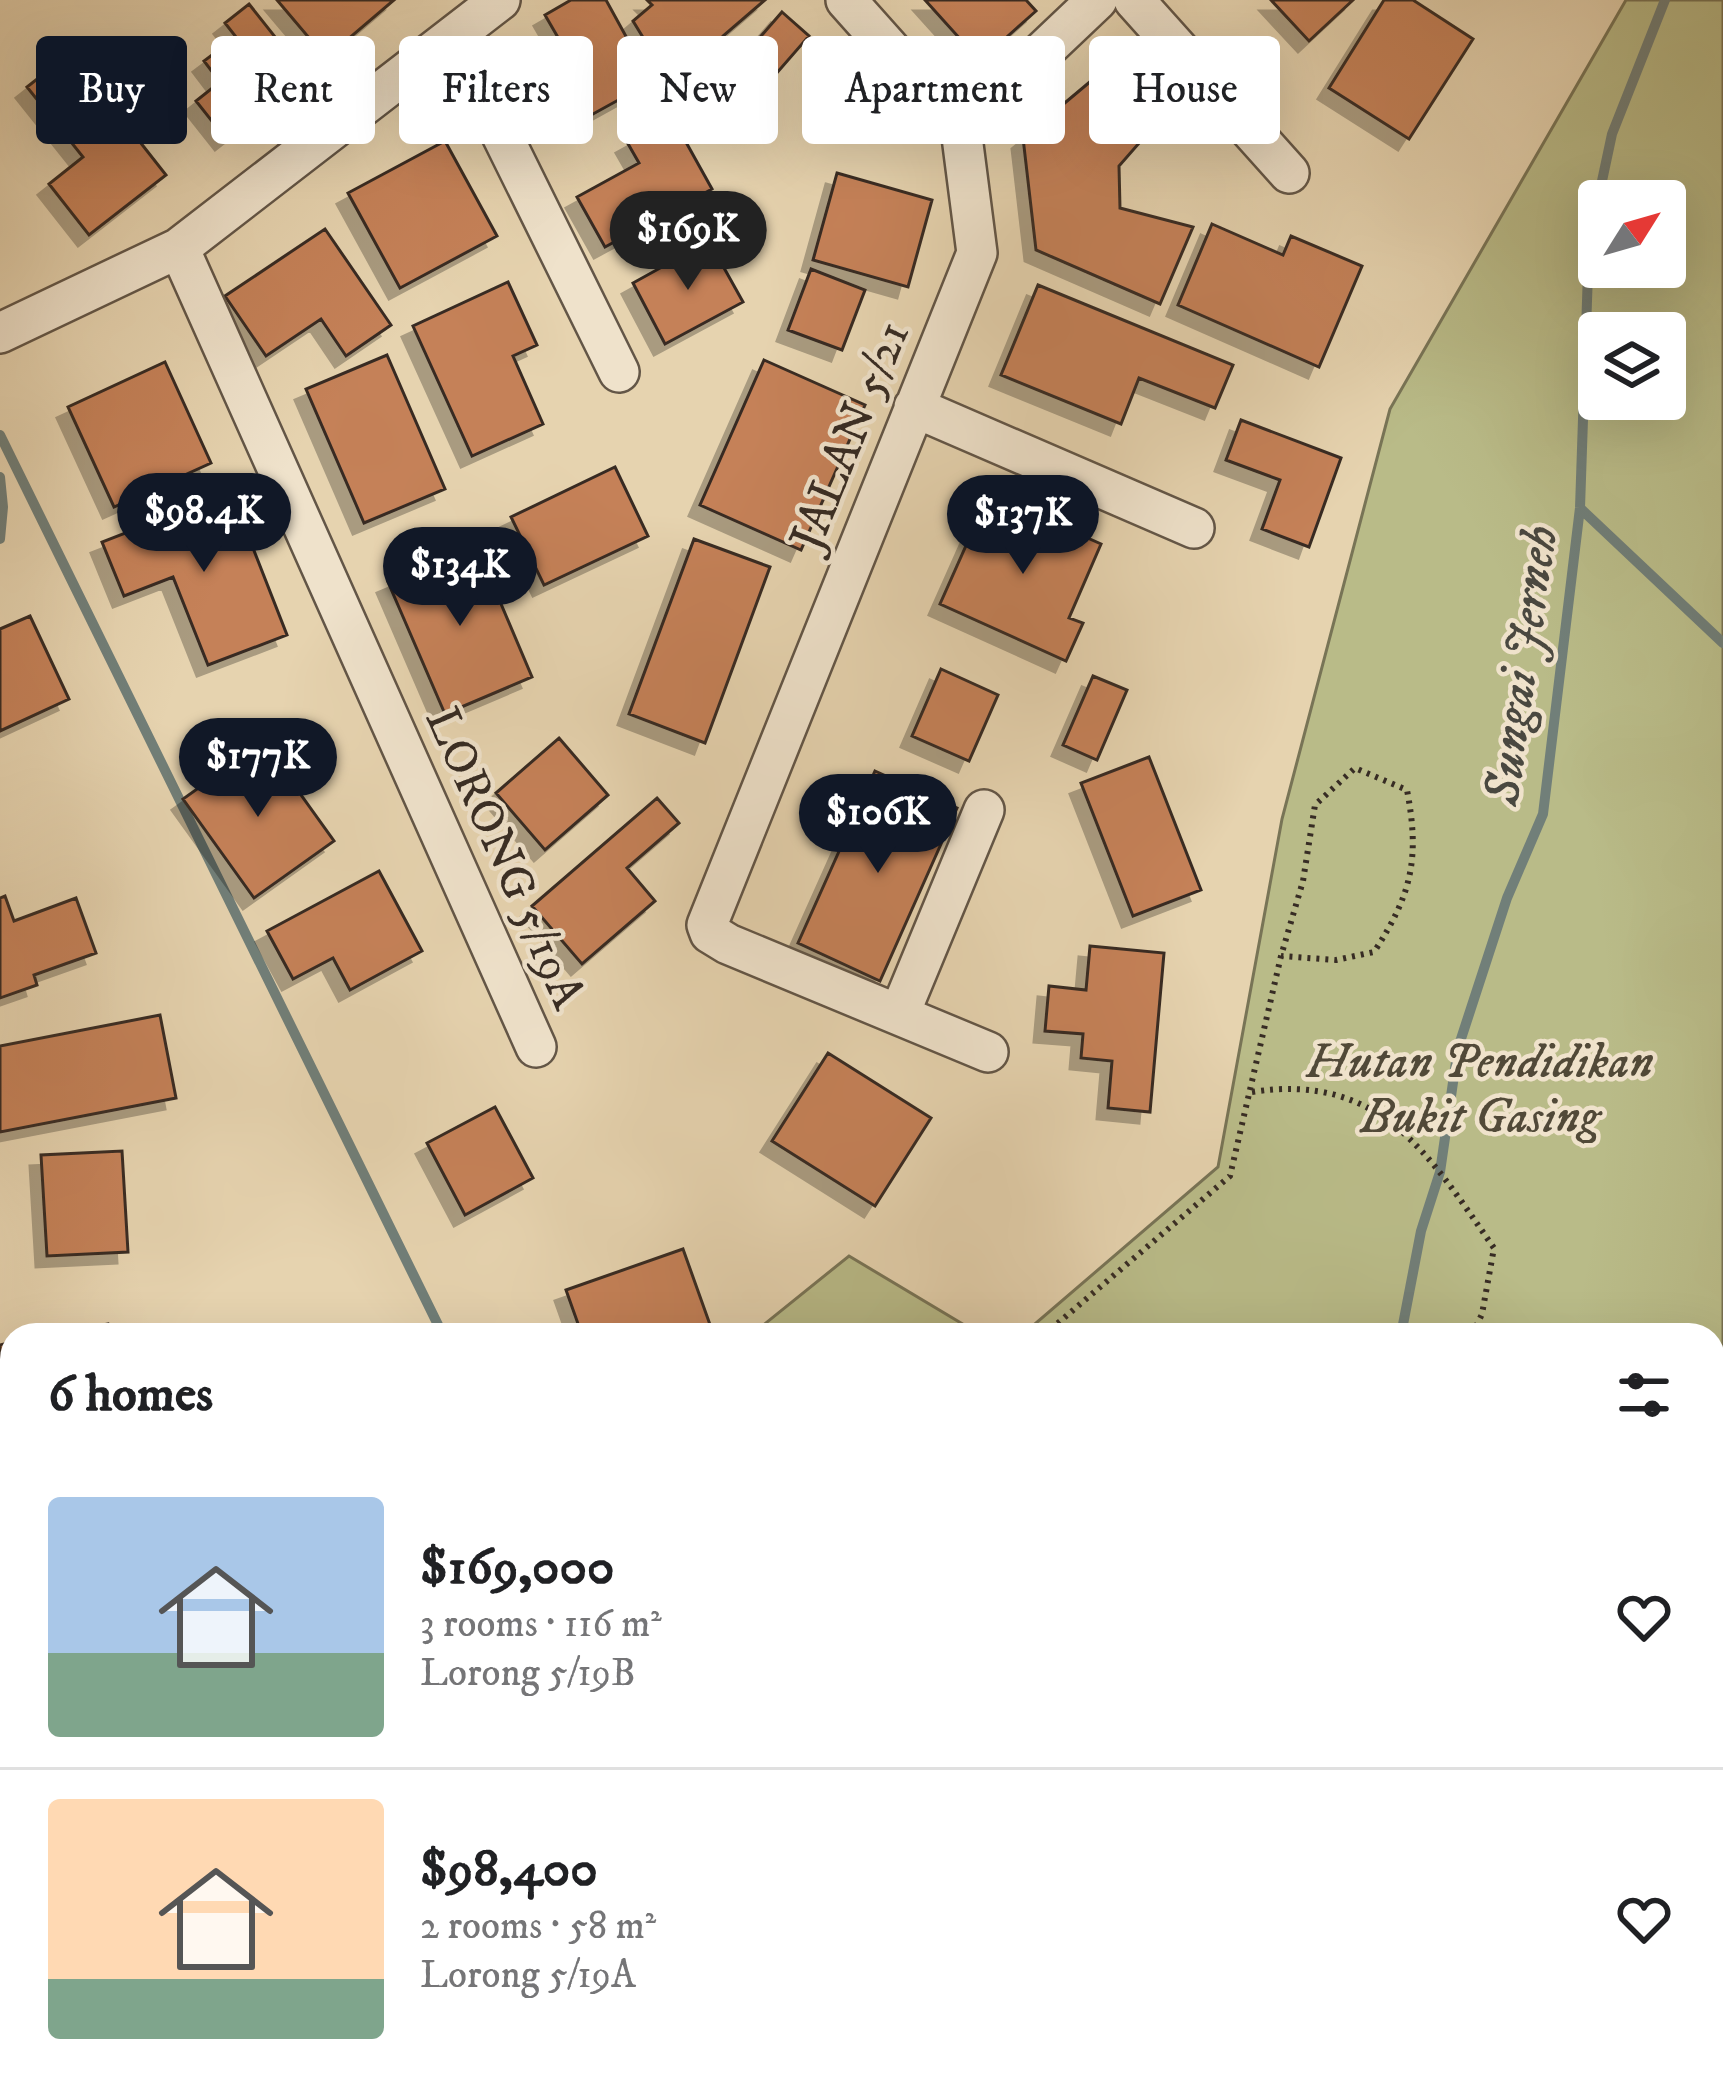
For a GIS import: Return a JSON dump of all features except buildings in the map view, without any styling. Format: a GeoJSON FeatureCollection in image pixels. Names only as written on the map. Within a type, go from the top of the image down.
{"type":"FeatureCollection","features":[{"type":"Feature","properties":{"kind":"street"},"geometry":{"type":"LineString","coordinates":[[456,36],[500,0]]}},
{"type":"Feature","properties":{"kind":"street"},"geometry":{"type":"LineString","coordinates":[[846,0],[878,36]]}},
{"type":"Feature","properties":{"kind":"street"},"geometry":{"type":"LineString","coordinates":[[1060,36],[1097,0]]}},
{"type":"Feature","properties":{"kind":"street"},"geometry":{"type":"LineString","coordinates":[[1134,0],[1289,173]]}},
{"type":"Feature","properties":{"kind":"street"},"geometry":{"type":"LineString","coordinates":[[0,333],[178,248],[399,80]]}},
{"type":"Feature","properties":{"kind":"street"},"geometry":{"type":"LineString","coordinates":[[507,144],[620,372]]}},
{"type":"Feature","properties":{"kind":"street","name":"JALAN 5/21"},"geometry":{"type":"LineString","coordinates":[[899,1015],[710,933],[708,916],[977,253],[964,144]]}},
{"type":"Feature","properties":{"kind":"street","name":"LORONG 5/19A"},"geometry":{"type":"LineString","coordinates":[[178,248],[536,1047]]}},
{"type":"Feature","properties":{"kind":"street"},"geometry":{"type":"LineString","coordinates":[[914,407],[1194,528]]}},
{"type":"Feature","properties":{"kind":"street"},"geometry":{"type":"LineString","coordinates":[[984,810],[899,1015],[988,1052]]}},
{"type":"Feature","properties":{"kind":"path"},"geometry":{"type":"LineString","coordinates":[[1058,1323],[1230,1176],[1281,956],[1304,881],[1315,805],[1354,768],[1407,790],[1416,836],[1402,910],[1374,952],[1336,960],[1281,956]]}},
{"type":"Feature","properties":{"kind":"path"},"geometry":{"type":"LineString","coordinates":[[1252,1091],[1286,1087],[1349,1096],[1410,1135],[1494,1248],[1478,1323]]}},
{"type":"Feature","properties":{"kind":"green space","name":"Hutan Pendidikan Bukit Gasing"},"geometry":{"type":"Polygon","coordinates":[[[1626,0],[1723,0],[1723,1323],[1036,1323],[1218,1167],[1282,819],[1390,409],[1626,0]]]}},
{"type":"Feature","properties":{"kind":"green space"},"geometry":{"type":"Polygon","coordinates":[[[849,1256],[961,1323],[766,1323],[849,1256]]]}},
{"type":"Feature","properties":{"kind":"waterway","name":"Sungai Jerneh"},"geometry":{"type":"LineString","coordinates":[[1403,1323],[1421,1231],[1440,1172],[1458,1048],[1507,898],[1543,814],[1580,508],[1589,242],[1612,134],[1665,0]]}},
{"type":"Feature","properties":{"kind":"waterway"},"geometry":{"type":"LineString","coordinates":[[0,435],[437,1323]]}},
{"type":"Feature","properties":{"kind":"waterway"},"geometry":{"type":"LineString","coordinates":[[0,477],[0,539]]}},
{"type":"Feature","properties":{"kind":"waterway"},"geometry":{"type":"LineString","coordinates":[[1580,508],[1723,643]]}}]}
